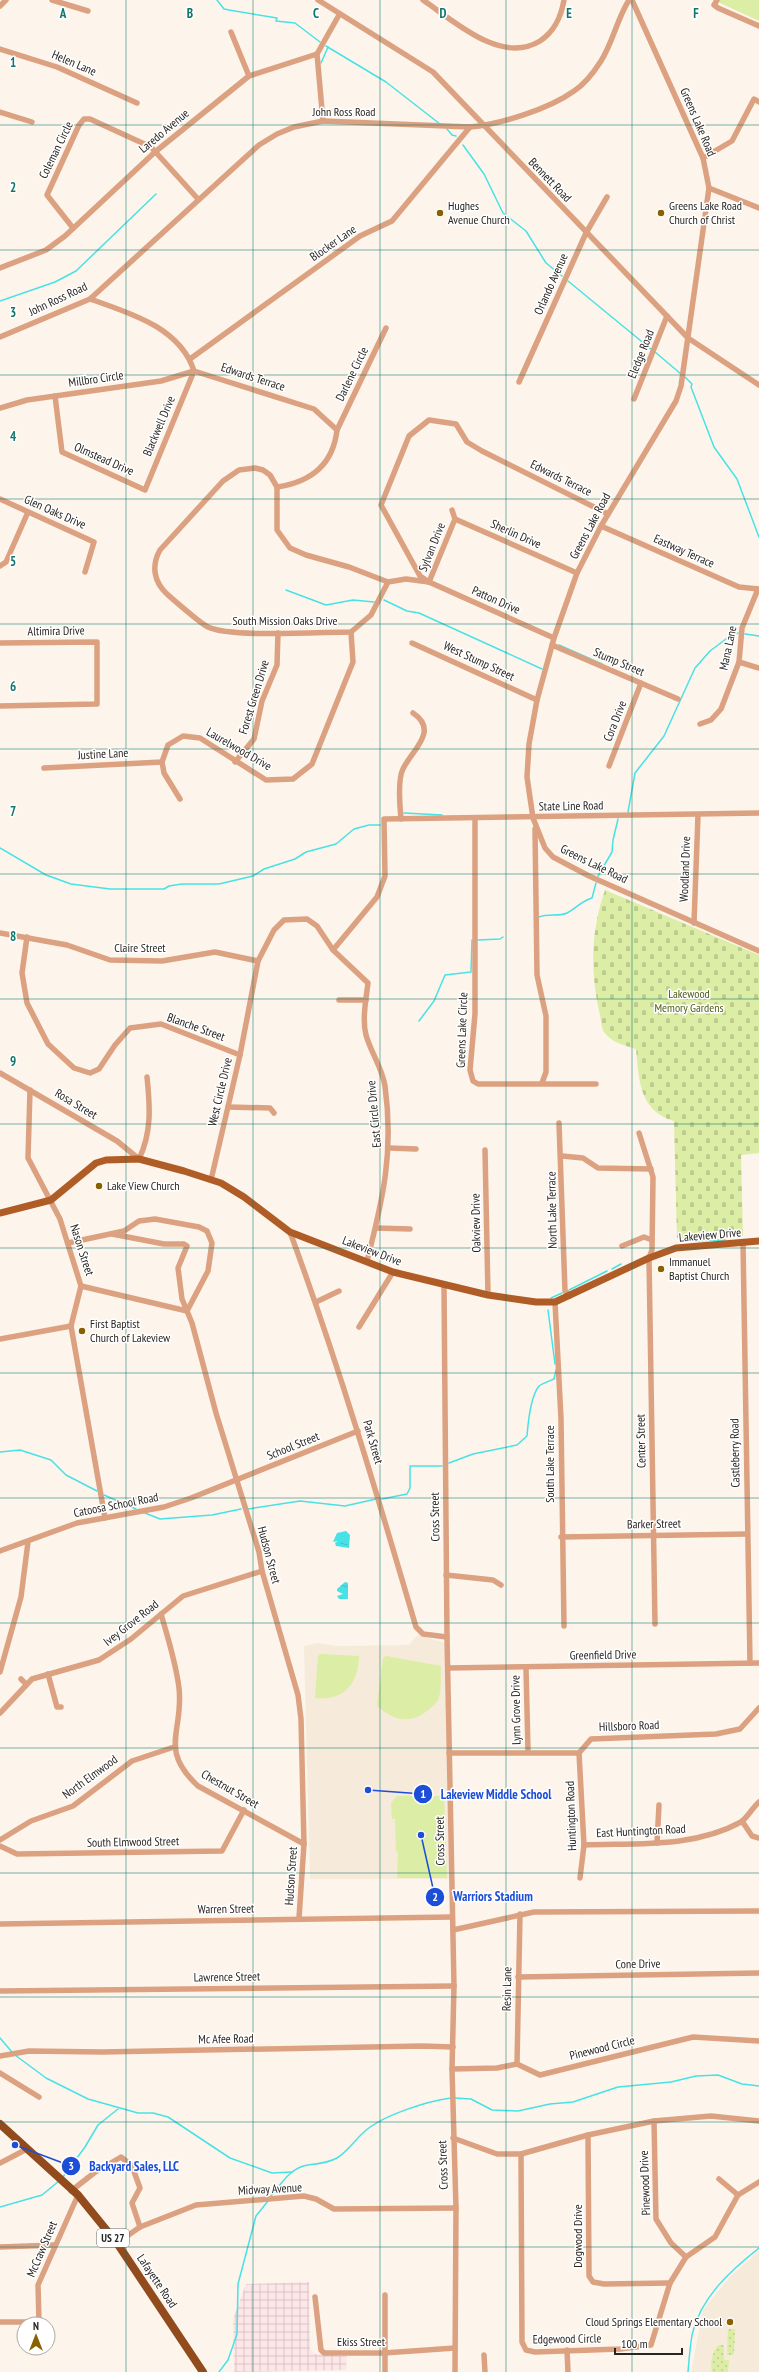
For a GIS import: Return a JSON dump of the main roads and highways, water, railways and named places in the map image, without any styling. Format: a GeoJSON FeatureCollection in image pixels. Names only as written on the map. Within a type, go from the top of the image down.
{"type":"FeatureCollection","features":[{"type":"Feature","properties":{"kind":"highway","name":"Lafayette Road"},"geometry":{"type":"LineString","coordinates":[[0,2124],[74,2193],[117,2243],[203,2372]]}},
{"type":"Feature","properties":{"kind":"main road","name":"Lakeview Drive"},"geometry":{"type":"LineString","coordinates":[[0,1213],[52,1200],[96,1163],[106,1160],[139,1159],[211,1180],[244,1197],[290,1232],[393,1272],[488,1295],[526,1302],[555,1302],[649,1258],[676,1248],[759,1242]]}},
{"type":"Feature","properties":{"kind":"water"},"geometry":{"type":"Polygon","coordinates":[[[346,1531],[350,1535],[349,1548],[336,1546],[335,1543],[338,1541],[333,1542],[337,1533],[346,1531]]]}},
{"type":"Feature","properties":{"kind":"water"},"geometry":{"type":"Polygon","coordinates":[[[345,1582],[348,1583],[348,1599],[339,1599],[337,1596],[343,1594],[337,1591],[337,1589],[345,1582]]]}},
{"type":"Feature","properties":{"kind":"waterway"},"geometry":{"type":"LineString","coordinates":[[217,0],[224,9],[277,18],[276,21],[295,23],[320,42]]}},
{"type":"Feature","properties":{"kind":"waterway"},"geometry":{"type":"LineString","coordinates":[[326,46],[386,82],[440,124]]}},
{"type":"Feature","properties":{"kind":"waterway"},"geometry":{"type":"LineString","coordinates":[[321,63],[328,47]]}},
{"type":"Feature","properties":{"kind":"waterway"},"geometry":{"type":"LineString","coordinates":[[447,129],[452,135],[456,136]]}},
{"type":"Feature","properties":{"kind":"waterway"},"geometry":{"type":"LineString","coordinates":[[463,145],[484,174],[503,213],[526,231],[546,263],[562,276]]}},
{"type":"Feature","properties":{"kind":"waterway"},"geometry":{"type":"LineString","coordinates":[[0,301],[55,282],[76,271],[156,194]]}},
{"type":"Feature","properties":{"kind":"waterway"},"geometry":{"type":"LineString","coordinates":[[568,281],[652,350]]}},
{"type":"Feature","properties":{"kind":"waterway"},"geometry":{"type":"LineString","coordinates":[[655,352],[681,374]]}},
{"type":"Feature","properties":{"kind":"waterway"},"geometry":{"type":"LineString","coordinates":[[684,376],[692,384],[691,387],[714,447],[737,479],[759,537]]}},
{"type":"Feature","properties":{"kind":"waterway"},"geometry":{"type":"LineString","coordinates":[[286,590],[326,605],[353,600],[374,602]]}},
{"type":"Feature","properties":{"kind":"waterway"},"geometry":{"type":"LineString","coordinates":[[384,600],[407,611],[419,613],[542,669]]}},
{"type":"Feature","properties":{"kind":"waterway"},"geometry":{"type":"LineString","coordinates":[[628,812],[635,773],[664,736],[695,668],[710,651],[730,636],[738,633]]}},
{"type":"Feature","properties":{"kind":"waterway"},"geometry":{"type":"LineString","coordinates":[[745,634],[759,636]]}},
{"type":"Feature","properties":{"kind":"waterway"},"geometry":{"type":"LineString","coordinates":[[559,645],[602,664]]}},
{"type":"Feature","properties":{"kind":"waterway"},"geometry":{"type":"LineString","coordinates":[[404,813],[442,815]]}},
{"type":"Feature","properties":{"kind":"waterway"},"geometry":{"type":"LineString","coordinates":[[598,876],[612,852],[618,819]]}},
{"type":"Feature","properties":{"kind":"waterway"},"geometry":{"type":"LineString","coordinates":[[0,848],[46,875],[71,884],[110,889],[164,889],[169,886],[182,884],[219,884],[253,876],[264,869],[295,859],[306,852],[336,844],[354,829],[369,825],[380,825]]}},
{"type":"Feature","properties":{"kind":"waterway"},"geometry":{"type":"LineString","coordinates":[[539,917],[564,914],[592,898],[596,883]]}},
{"type":"Feature","properties":{"kind":"waterway"},"geometry":{"type":"LineString","coordinates":[[478,940],[500,939],[503,937]]}},
{"type":"Feature","properties":{"kind":"waterway"},"geometry":{"type":"LineString","coordinates":[[419,1021],[434,1001],[445,975],[471,972],[472,940]]}},
{"type":"Feature","properties":{"kind":"waterway"},"geometry":{"type":"LineString","coordinates":[[686,1241],[725,1240]]}},
{"type":"Feature","properties":{"kind":"waterway"},"geometry":{"type":"LineString","coordinates":[[612,1269],[621,1264]]}},
{"type":"Feature","properties":{"kind":"waterway"},"geometry":{"type":"LineString","coordinates":[[569,1290],[607,1271]]}},
{"type":"Feature","properties":{"kind":"waterway"},"geometry":{"type":"LineString","coordinates":[[551,1298],[562,1293]]}},
{"type":"Feature","properties":{"kind":"waterway"},"geometry":{"type":"LineString","coordinates":[[548,1310],[555,1364]]}},
{"type":"Feature","properties":{"kind":"waterway"},"geometry":{"type":"LineString","coordinates":[[449,1463],[473,1454],[517,1445],[527,1436],[530,1410],[536,1390],[539,1386],[554,1379],[556,1370]]}},
{"type":"Feature","properties":{"kind":"waterway"},"geometry":{"type":"LineString","coordinates":[[0,1452],[20,1450],[51,1460],[66,1475],[97,1491]]}},
{"type":"Feature","properties":{"kind":"waterway"},"geometry":{"type":"LineString","coordinates":[[382,1499],[407,1494],[410,1488],[410,1466],[442,1466]]}},
{"type":"Feature","properties":{"kind":"waterway"},"geometry":{"type":"LineString","coordinates":[[104,1495],[136,1509]]}},
{"type":"Feature","properties":{"kind":"waterway"},"geometry":{"type":"LineString","coordinates":[[248,1509],[300,1501],[345,1506],[376,1499]]}},
{"type":"Feature","properties":{"kind":"waterway"},"geometry":{"type":"LineString","coordinates":[[145,1513],[160,1519],[212,1515],[241,1509]]}},
{"type":"Feature","properties":{"kind":"waterway"},"geometry":{"type":"LineString","coordinates":[[0,2038],[12,2052]]}},
{"type":"Feature","properties":{"kind":"waterway"},"geometry":{"type":"LineString","coordinates":[[15,2055],[46,2078],[88,2099],[138,2113],[153,2113],[168,2117],[230,2158],[272,2173],[292,2172]]}},
{"type":"Feature","properties":{"kind":"waterway"},"geometry":{"type":"LineString","coordinates":[[455,2098],[471,2099],[492,2110],[518,2111],[550,2104],[573,2102],[618,2087],[671,2082],[696,2076],[718,2075],[742,2084],[759,2086]]}},
{"type":"Feature","properties":{"kind":"waterway"},"geometry":{"type":"LineString","coordinates":[[271,2196],[296,2169],[302,2166],[334,2160],[364,2132],[381,2120],[417,2106],[451,2098]]}},
{"type":"Feature","properties":{"kind":"waterway"},"geometry":{"type":"LineString","coordinates":[[63,2177],[85,2147],[98,2125],[118,2109]]}},
{"type":"Feature","properties":{"kind":"waterway"},"geometry":{"type":"LineString","coordinates":[[0,2207],[42,2195],[59,2181]]}},
{"type":"Feature","properties":{"kind":"waterway"},"geometry":{"type":"LineString","coordinates":[[219,2372],[228,2360],[237,2334],[238,2284],[256,2216],[268,2201]]}},
{"type":"Feature","properties":{"kind":"waterway"},"geometry":{"type":"LineString","coordinates":[[688,2372],[692,2335],[702,2309],[709,2297],[728,2275],[759,2248]]}},
{"type":"Feature","properties":{"kind":"place","name":"Hughes Avenue Church"},"geometry":{"type":"Point","coordinates":[440,213]}},
{"type":"Feature","properties":{"kind":"place","name":"Greens Lake Road Church of Christ"},"geometry":{"type":"Point","coordinates":[661,213]}},
{"type":"Feature","properties":{"kind":"place","name":"Lake View Church"},"geometry":{"type":"Point","coordinates":[99,1186]}},
{"type":"Feature","properties":{"kind":"place","name":"Immanuel Baptist Church"},"geometry":{"type":"Point","coordinates":[661,1269]}},
{"type":"Feature","properties":{"kind":"place","name":"First Baptist Church of Lakeview"},"geometry":{"type":"Point","coordinates":[82,1331]}},
{"type":"Feature","properties":{"kind":"place","name":"Lakeview Middle School"},"geometry":{"type":"Point","coordinates":[368,1790]}},
{"type":"Feature","properties":{"kind":"place","name":"Warriors Stadium"},"geometry":{"type":"Point","coordinates":[421,1835]}},
{"type":"Feature","properties":{"kind":"place","name":"Backyard Sales, LLC"},"geometry":{"type":"Point","coordinates":[15,2145]}},
{"type":"Feature","properties":{"kind":"place","name":"Cloud Springs Elementary School"},"geometry":{"type":"Point","coordinates":[730,2322]}},
{"type":"Feature","properties":{"kind":"park label","name":"Lakewood Memory Gardens"},"geometry":{"type":"Point","coordinates":[689,1001]}}]}
